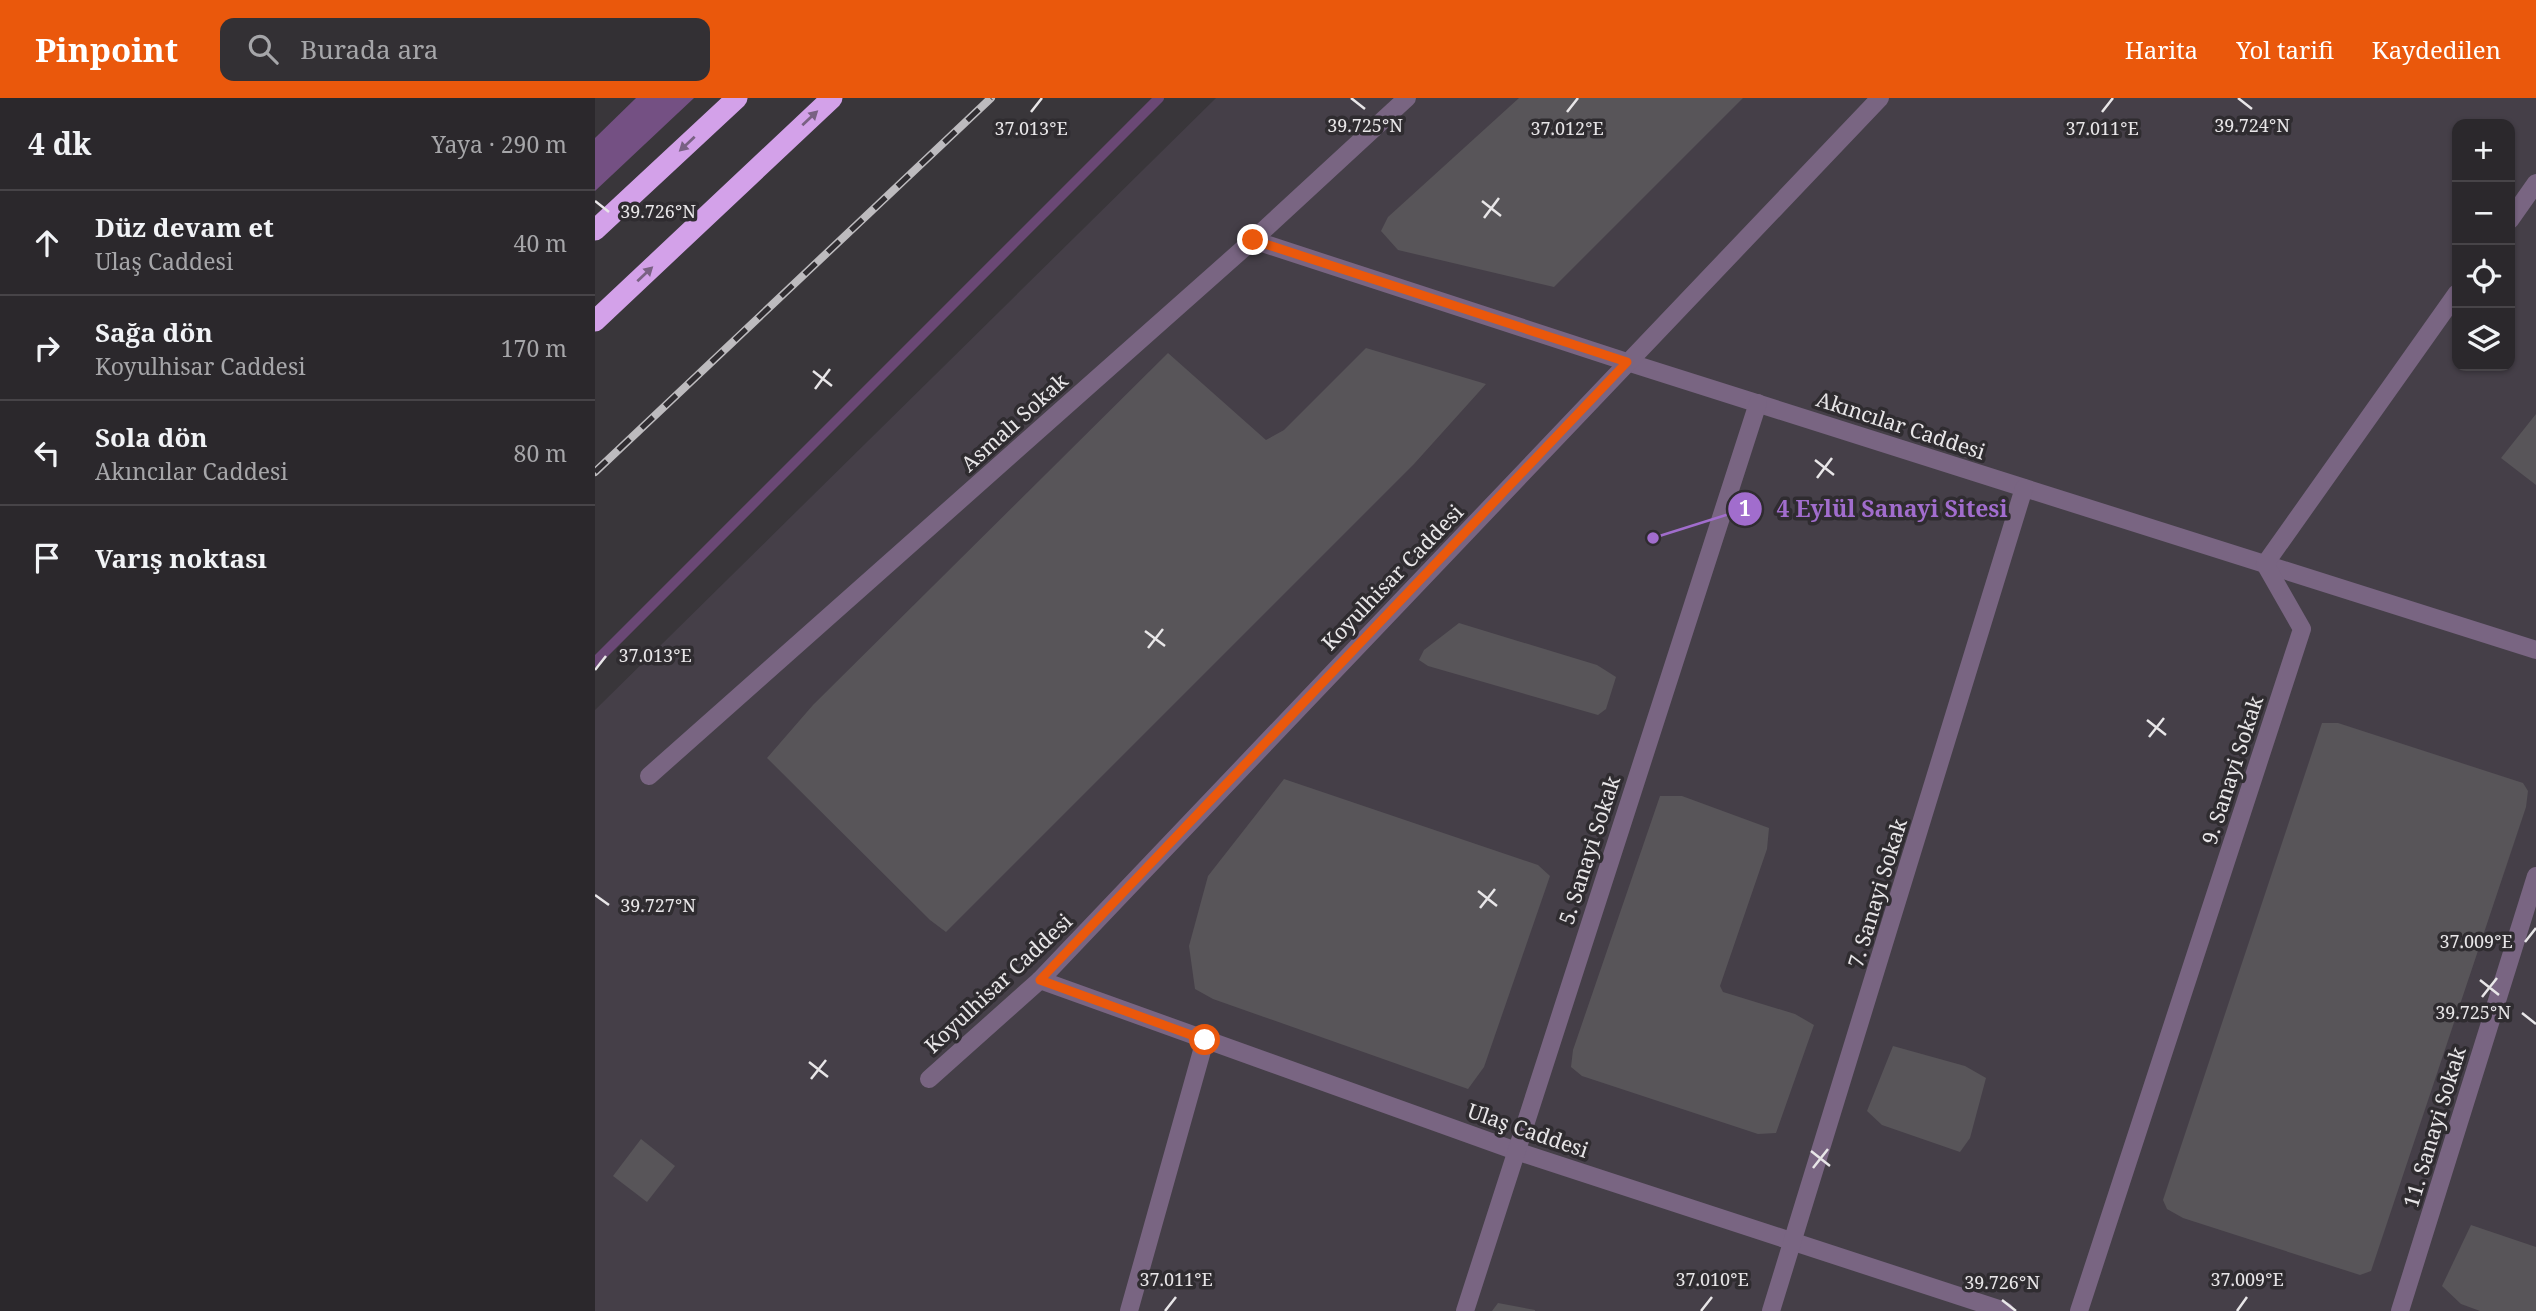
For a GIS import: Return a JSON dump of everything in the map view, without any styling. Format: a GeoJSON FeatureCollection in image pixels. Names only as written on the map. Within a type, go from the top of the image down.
{"type":"FeatureCollection","features":[{"type":"Feature","properties":{"kind":"highway"},"geometry":{"type":"LineString","coordinates":[[595,230],[737,98]]}},
{"type":"Feature","properties":{"kind":"highway"},"geometry":{"type":"LineString","coordinates":[[595,321],[832,98]]}},
{"type":"Feature","properties":{"kind":"street","name":"Asmalı Sokak"},"geometry":{"type":"LineString","coordinates":[[649,776],[1253,240],[1407,98]]}},
{"type":"Feature","properties":{"kind":"street","name":"Koyulhisar Caddesi"},"geometry":{"type":"LineString","coordinates":[[929,1079],[1040,980],[1880,98]]}},
{"type":"Feature","properties":{"kind":"street"},"geometry":{"type":"LineString","coordinates":[[2515,213],[2536,183]]}},
{"type":"Feature","properties":{"kind":"street","name":"Akıncılar Caddesi"},"geometry":{"type":"LineString","coordinates":[[1253,240],[1758,404],[2536,650]]}},
{"type":"Feature","properties":{"kind":"street"},"geometry":{"type":"LineString","coordinates":[[2265,564],[2452,300]]}},
{"type":"Feature","properties":{"kind":"street","name":"5. Sanayi Sokak"},"geometry":{"type":"LineString","coordinates":[[1465,1311],[1758,404]]}},
{"type":"Feature","properties":{"kind":"street","name":"7. Sanayi Sokak"},"geometry":{"type":"LineString","coordinates":[[1771,1311],[2024,488]]}},
{"type":"Feature","properties":{"kind":"street","name":"9. Sanayi Sokak"},"geometry":{"type":"LineString","coordinates":[[2079,1311],[2302,629],[2265,564]]}},
{"type":"Feature","properties":{"kind":"street","name":"11. Sanayi Sokak"},"geometry":{"type":"LineString","coordinates":[[2400,1311],[2536,876]]}},
{"type":"Feature","properties":{"kind":"street","name":"Ulaş Caddesi"},"geometry":{"type":"LineString","coordinates":[[1040,980],[1516,1151],[2005,1311]]}},
{"type":"Feature","properties":{"kind":"street"},"geometry":{"type":"LineString","coordinates":[[1129,1311],[1205,1040]]}},
{"type":"Feature","properties":{"kind":"shaded area"},"geometry":{"type":"Polygon","coordinates":[[[636,98],[694,98],[595,191],[595,138],[636,98]]]}},
{"type":"Feature","properties":{"kind":"shaded area"},"geometry":{"type":"Polygon","coordinates":[[[1216,98],[2536,98],[2536,1311],[595,1311],[595,710],[1216,98]]]}},
{"type":"Feature","properties":{"kind":"building"},"geometry":{"type":"Polygon","coordinates":[[[1519,98],[1743,98],[1554,287],[1398,250],[1381,231],[1388,217],[1519,98]]]}},
{"type":"Feature","properties":{"kind":"building"},"geometry":{"type":"Polygon","coordinates":[[[1366,348],[1486,384],[1414,464],[946,932],[930,920],[767,758],[813,705],[1168,353],[1266,440],[1284,430],[1366,348]]]}},
{"type":"Feature","properties":{"kind":"building"},"geometry":{"type":"Polygon","coordinates":[[[2536,414],[2536,485],[2501,458],[2536,414]]]}},
{"type":"Feature","properties":{"kind":"building"},"geometry":{"type":"Polygon","coordinates":[[[1459,623],[1597,665],[1616,677],[1606,709],[1598,715],[1428,666],[1419,660],[1424,650],[1459,623]]]}},
{"type":"Feature","properties":{"kind":"building"},"geometry":{"type":"Polygon","coordinates":[[[2322,723],[2338,723],[2523,783],[2528,791],[2526,807],[2371,1271],[2360,1275],[2183,1218],[2167,1209],[2163,1200],[2322,723]]]}},
{"type":"Feature","properties":{"kind":"building"},"geometry":{"type":"Polygon","coordinates":[[[1284,779],[1538,865],[1550,876],[1484,1067],[1468,1089],[1213,999],[1195,989],[1189,946],[1208,876],[1284,779]]]}},
{"type":"Feature","properties":{"kind":"building"},"geometry":{"type":"Polygon","coordinates":[[[1660,796],[1682,796],[1769,828],[1767,849],[1720,986],[1723,992],[1795,1014],[1814,1025],[1776,1133],[1758,1134],[1582,1076],[1571,1067],[1573,1050],[1660,796]]]}},
{"type":"Feature","properties":{"kind":"building"},"geometry":{"type":"Polygon","coordinates":[[[1893,1046],[1965,1066],[1986,1078],[1970,1138],[1960,1152],[1882,1125],[1867,1111],[1893,1046]]]}},
{"type":"Feature","properties":{"kind":"building"},"geometry":{"type":"Polygon","coordinates":[[[641,1139],[675,1166],[647,1202],[613,1176],[641,1139]]]}},
{"type":"Feature","properties":{"kind":"building"},"geometry":{"type":"Polygon","coordinates":[[[2471,1225],[2536,1247],[2536,1311],[2480,1311],[2461,1304],[2442,1286],[2471,1225]]]}},
{"type":"Feature","properties":{"kind":"building"},"geometry":{"type":"Polygon","coordinates":[[[1498,1303],[1535,1310],[1535,1311],[1492,1311],[1498,1303]]]}},
{"type":"Feature","properties":{"kind":"waterway"},"geometry":{"type":"LineString","coordinates":[[595,662],[1159,98]]}},
{"type":"Feature","properties":{"kind":"railway"},"geometry":{"type":"LineString","coordinates":[[595,472],[991,98]]}},
{"type":"Feature","properties":{"kind":"place","name":"4 Eylül Sanayi Sitesi"},"geometry":{"type":"Point","coordinates":[1653,538]}},
{"type":"Feature","properties":{"kind":"route"},"geometry":{"type":"LineString","coordinates":[[1205,1040],[1040,980],[1627,362],[1253,240]]}}]}
